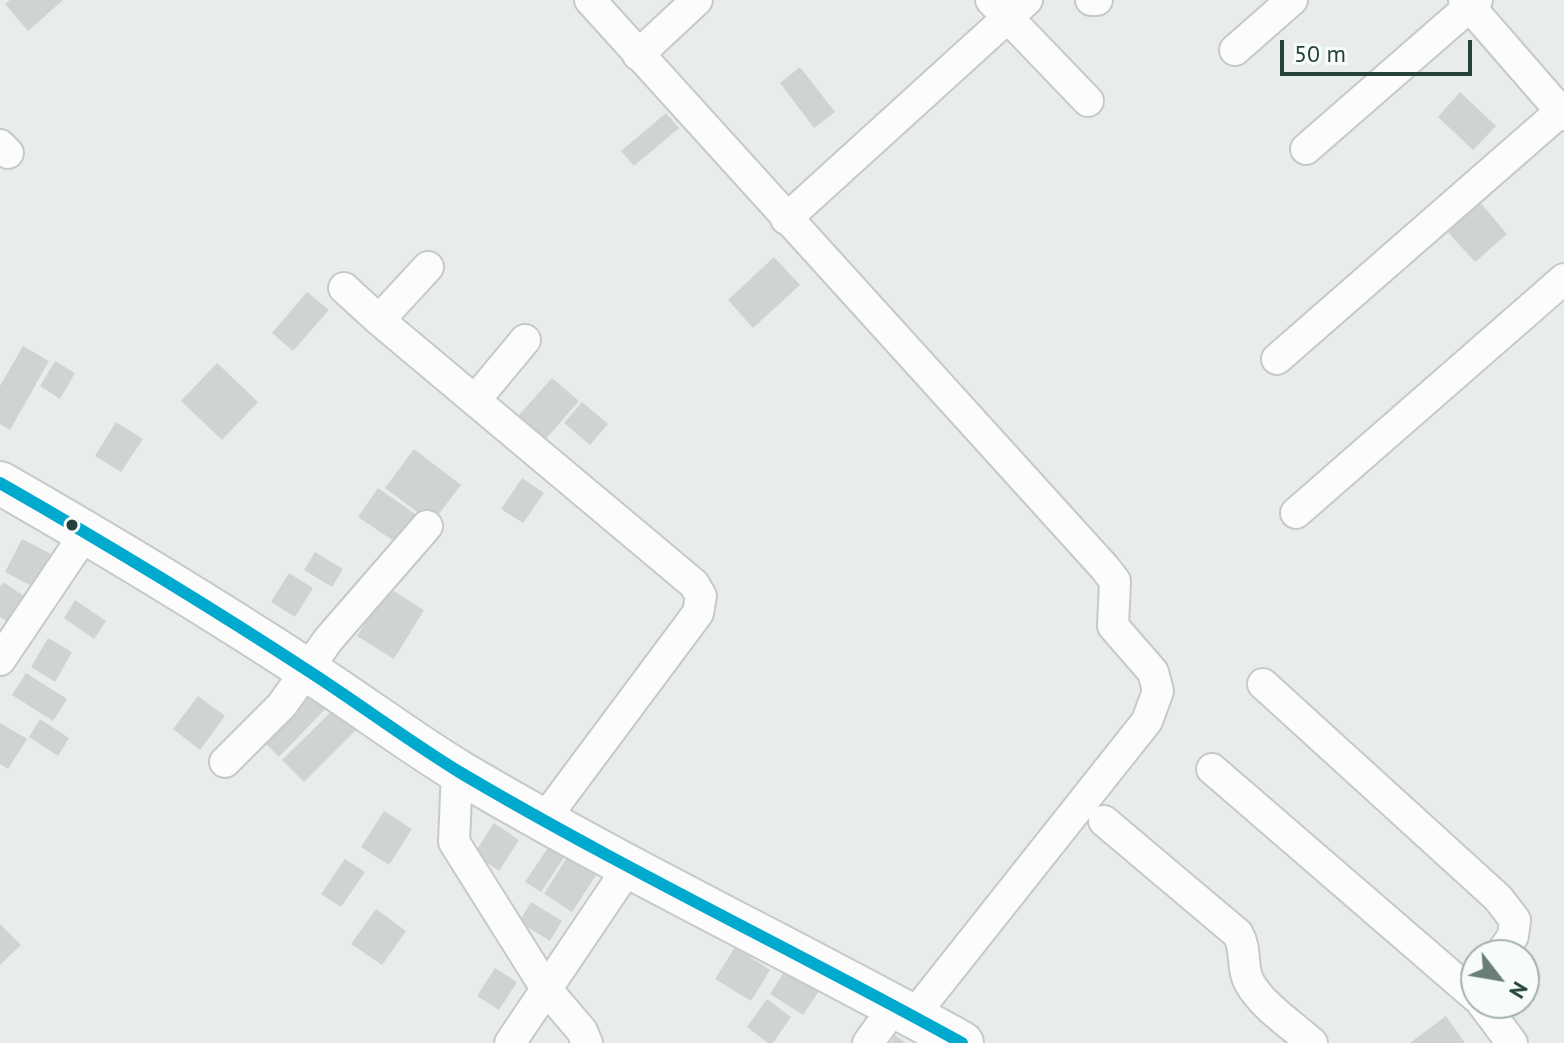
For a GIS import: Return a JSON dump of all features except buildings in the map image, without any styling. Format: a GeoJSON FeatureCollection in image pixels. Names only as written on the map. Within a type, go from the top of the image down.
{"type":"FeatureCollection","features":[{"type":"Feature","properties":{"kind":"street"},"geometry":{"type":"LineString","coordinates":[[590,0],[1115,581],[1113,626],[1153,672],[1158,691],[1147,721],[904,1011],[868,1043]]}},
{"type":"Feature","properties":{"kind":"street"},"geometry":{"type":"LineString","coordinates":[[638,55],[697,0]]}},
{"type":"Feature","properties":{"kind":"street"},"geometry":{"type":"LineString","coordinates":[[1235,50],[1292,0]]}},
{"type":"Feature","properties":{"kind":"street"},"geometry":{"type":"LineString","coordinates":[[1277,359],[1562,113],[1470,2],[1306,149]]}},
{"type":"Feature","properties":{"kind":"street"},"geometry":{"type":"LineString","coordinates":[[786,219],[1009,6],[1088,101]]}},
{"type":"Feature","properties":{"kind":"street"},"geometry":{"type":"LineString","coordinates":[[379,320],[428,267]]}},
{"type":"Feature","properties":{"kind":"street"},"geometry":{"type":"LineString","coordinates":[[1296,513],[1564,279]]}},
{"type":"Feature","properties":{"kind":"street"},"geometry":{"type":"LineString","coordinates":[[344,288],[694,584],[701,596],[698,613],[543,821]]}},
{"type":"Feature","properties":{"kind":"street"},"geometry":{"type":"LineString","coordinates":[[476,399],[525,340]]}},
{"type":"Feature","properties":{"kind":"street"},"geometry":{"type":"LineString","coordinates":[[0,483],[87,531],[308,671],[457,771],[628,868],[962,1043]]}},
{"type":"Feature","properties":{"kind":"street"},"geometry":{"type":"LineString","coordinates":[[225,762],[282,705],[328,640],[427,526]]}},
{"type":"Feature","properties":{"kind":"street"},"geometry":{"type":"LineString","coordinates":[[0,660],[87,531]]}},
{"type":"Feature","properties":{"kind":"street"},"geometry":{"type":"LineString","coordinates":[[1263,684],[1498,898],[1515,920],[1511,939]]}},
{"type":"Feature","properties":{"kind":"street"},"geometry":{"type":"LineString","coordinates":[[1212,769],[1460,978]]}},
{"type":"Feature","properties":{"kind":"street"},"geometry":{"type":"LineString","coordinates":[[457,771],[454,842],[547,990],[582,1031],[587,1043]]}},
{"type":"Feature","properties":{"kind":"street"},"geometry":{"type":"LineString","coordinates":[[1104,821],[1238,934],[1244,946],[1248,981],[1312,1043]]}},
{"type":"Feature","properties":{"kind":"street"},"geometry":{"type":"LineString","coordinates":[[510,1043],[628,868]]}},
{"type":"Feature","properties":{"kind":"street"},"geometry":{"type":"LineString","coordinates":[[1495,1019],[1512,1043]]}},
{"type":"Feature","properties":{"kind":"transit line"},"geometry":{"type":"LineString","coordinates":[[0,483],[234,623],[461,773],[585,843],[962,1043]]}}]}
